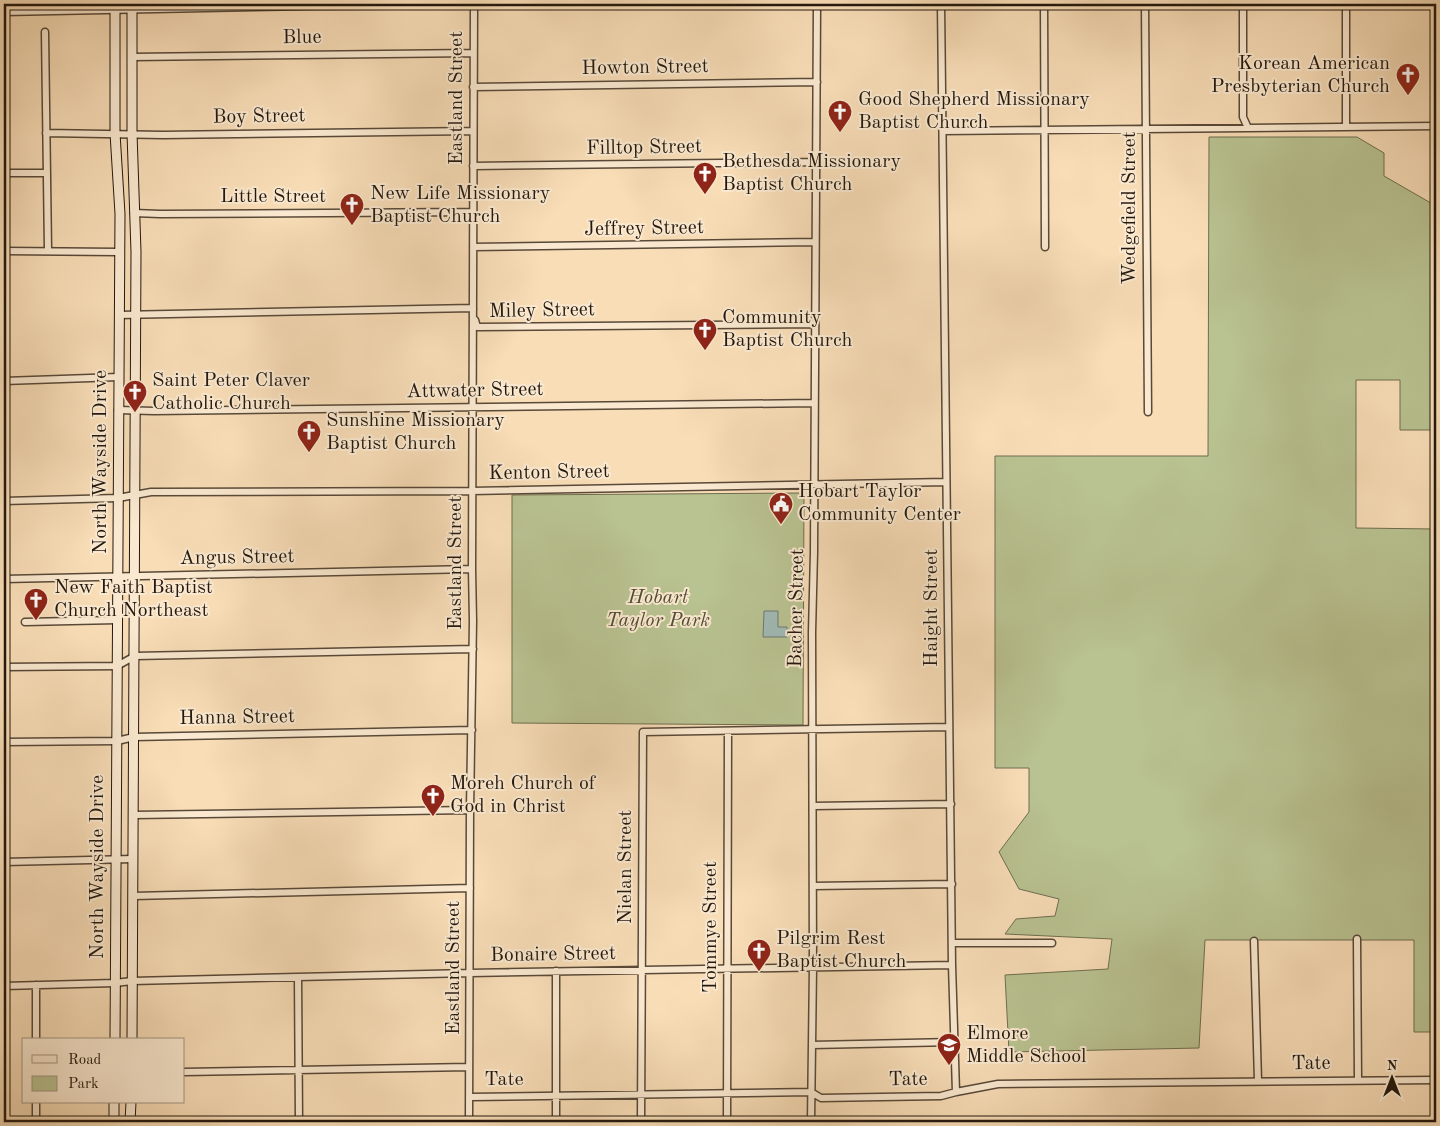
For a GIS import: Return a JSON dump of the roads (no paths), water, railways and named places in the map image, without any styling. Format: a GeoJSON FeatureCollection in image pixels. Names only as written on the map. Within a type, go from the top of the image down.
{"type":"FeatureCollection","features":[{"type":"Feature","properties":{"kind":"main road","name":"North Wayside Drive"},"geometry":{"type":"LineString","coordinates":[[115,6],[115,133],[120,214],[115,1038]]}},
{"type":"Feature","properties":{"kind":"main road","name":"North Wayside Drive"},"geometry":{"type":"LineString","coordinates":[[132,7],[132,133],[136,252],[132,1038]]}},
{"type":"Feature","properties":{"kind":"main road"},"geometry":{"type":"LineString","coordinates":[[120,252],[136,252]]}},
{"type":"Feature","properties":{"kind":"main road"},"geometry":{"type":"LineString","coordinates":[[114,1104],[114,1122]]}},
{"type":"Feature","properties":{"kind":"main road"},"geometry":{"type":"LineString","coordinates":[[130,1122],[131,1104]]}},
{"type":"Feature","properties":{"kind":"street","name":"Eastland Street"},"geometry":{"type":"LineString","coordinates":[[470,1122],[474,4]]}},
{"type":"Feature","properties":{"kind":"street"},"geometry":{"type":"LineString","coordinates":[[4,12],[115,6],[619,4]]}},
{"type":"Feature","properties":{"kind":"street","name":"Bacher Street"},"geometry":{"type":"LineString","coordinates":[[811,1122],[813,967],[812,632],[817,4]]}},
{"type":"Feature","properties":{"kind":"street","name":"Haight Street"},"geometry":{"type":"LineString","coordinates":[[941,4],[952,964],[956,1092]]}},
{"type":"Feature","properties":{"kind":"street"},"geometry":{"type":"LineString","coordinates":[[1044,4],[1045,247]]}},
{"type":"Feature","properties":{"kind":"street","name":"Wedgefield Street"},"geometry":{"type":"LineString","coordinates":[[1145,4],[1148,412]]}},
{"type":"Feature","properties":{"kind":"street"},"geometry":{"type":"LineString","coordinates":[[1243,4],[1243,117],[1248,128]]}},
{"type":"Feature","properties":{"kind":"street"},"geometry":{"type":"LineString","coordinates":[[1346,4],[1346,126]]}},
{"type":"Feature","properties":{"kind":"street"},"geometry":{"type":"LineString","coordinates":[[45,32],[48,251]]}},
{"type":"Feature","properties":{"kind":"street","name":"Blue"},"geometry":{"type":"LineString","coordinates":[[132,57],[473,53]]}},
{"type":"Feature","properties":{"kind":"street","name":"Howton Street"},"geometry":{"type":"LineString","coordinates":[[473,87],[817,82]]}},
{"type":"Feature","properties":{"kind":"street"},"geometry":{"type":"LineString","coordinates":[[943,131],[1436,126]]}},
{"type":"Feature","properties":{"kind":"street","name":"Boy Street"},"geometry":{"type":"LineString","coordinates":[[46,133],[163,135],[473,132]]}},
{"type":"Feature","properties":{"kind":"street","name":"Filltop Street"},"geometry":{"type":"LineString","coordinates":[[473,166],[816,162]]}},
{"type":"Feature","properties":{"kind":"street"},"geometry":{"type":"LineString","coordinates":[[4,173],[47,173]]}},
{"type":"Feature","properties":{"kind":"street","name":"Little Street"},"geometry":{"type":"LineString","coordinates":[[134,213],[472,212]]}},
{"type":"Feature","properties":{"kind":"street","name":"Jeffrey Street"},"geometry":{"type":"LineString","coordinates":[[473,247],[815,242]]}},
{"type":"Feature","properties":{"kind":"street"},"geometry":{"type":"LineString","coordinates":[[4,251],[120,252]]}},
{"type":"Feature","properties":{"kind":"street","name":"Miley Street"},"geometry":{"type":"LineString","coordinates":[[119,315],[473,308],[477,328],[815,324]]}},
{"type":"Feature","properties":{"kind":"street"},"geometry":{"type":"LineString","coordinates":[[4,381],[119,377]]}},
{"type":"Feature","properties":{"kind":"street","name":"Attwater Street"},"geometry":{"type":"LineString","coordinates":[[118,410],[814,403]]}},
{"type":"Feature","properties":{"kind":"street","name":"Kenton Street"},"geometry":{"type":"LineString","coordinates":[[4,501],[118,498],[152,492],[472,491],[946,482]]}},
{"type":"Feature","properties":{"kind":"street","name":"Angus Street"},"geometry":{"type":"LineString","coordinates":[[4,579],[472,569]]}},
{"type":"Feature","properties":{"kind":"street"},"geometry":{"type":"LineString","coordinates":[[25,622],[117,620]]}},
{"type":"Feature","properties":{"kind":"street"},"geometry":{"type":"LineString","coordinates":[[4,668],[117,666],[135,656],[473,649]]}},
{"type":"Feature","properties":{"kind":"street"},"geometry":{"type":"LineString","coordinates":[[728,732],[949,727]]}},
{"type":"Feature","properties":{"kind":"street","name":"Hanna Street"},"geometry":{"type":"LineString","coordinates":[[4,742],[116,741],[134,736],[472,730]]}},
{"type":"Feature","properties":{"kind":"street","name":"Nielan Street"},"geometry":{"type":"LineString","coordinates":[[641,1122],[643,732],[728,732]]}},
{"type":"Feature","properties":{"kind":"street","name":"Tommye Street"},"geometry":{"type":"LineString","coordinates":[[727,1122],[728,732]]}},
{"type":"Feature","properties":{"kind":"street"},"geometry":{"type":"LineString","coordinates":[[813,806],[951,804]]}},
{"type":"Feature","properties":{"kind":"street"},"geometry":{"type":"LineString","coordinates":[[134,815],[470,810]]}},
{"type":"Feature","properties":{"kind":"street"},"geometry":{"type":"LineString","coordinates":[[4,862],[133,858]]}},
{"type":"Feature","properties":{"kind":"street"},"geometry":{"type":"LineString","coordinates":[[813,886],[952,884]]}},
{"type":"Feature","properties":{"kind":"street"},"geometry":{"type":"LineString","coordinates":[[133,896],[470,888]]}},
{"type":"Feature","properties":{"kind":"street"},"geometry":{"type":"LineString","coordinates":[[1357,939],[1358,1080]]}},
{"type":"Feature","properties":{"kind":"street"},"geometry":{"type":"LineString","coordinates":[[1254,941],[1258,1081]]}},
{"type":"Feature","properties":{"kind":"street"},"geometry":{"type":"LineString","coordinates":[[952,943],[1052,943]]}},
{"type":"Feature","properties":{"kind":"street","name":"Bonaire Street"},"geometry":{"type":"LineString","coordinates":[[4,986],[132,981],[556,971],[952,964]]}},
{"type":"Feature","properties":{"kind":"street"},"geometry":{"type":"LineString","coordinates":[[556,971],[556,1122]]}},
{"type":"Feature","properties":{"kind":"street"},"geometry":{"type":"LineString","coordinates":[[298,977],[299,1122]]}},
{"type":"Feature","properties":{"kind":"street"},"geometry":{"type":"LineString","coordinates":[[36,986],[36,1038]]}},
{"type":"Feature","properties":{"kind":"street","name":"Tate"},"geometry":{"type":"LineString","coordinates":[[812,1045],[954,1042]]}},
{"type":"Feature","properties":{"kind":"street","name":"Tate"},"geometry":{"type":"LineString","coordinates":[[185,1072],[469,1067]]}},
{"type":"Feature","properties":{"kind":"street","name":"Tate"},"geometry":{"type":"LineString","coordinates":[[470,1097],[811,1092],[821,1098],[941,1096],[998,1084],[1436,1080]]}},
{"type":"Feature","properties":{"kind":"street"},"geometry":{"type":"LineString","coordinates":[[36,1104],[36,1122]]}},
{"type":"Feature","properties":{"kind":"water"},"geometry":{"type":"Polygon","coordinates":[[[764,611],[778,611],[778,627],[787,627],[787,637],[763,637],[764,611]]]}},
{"type":"Feature","properties":{"kind":"place","name":"Korean American Presbyterian Church"},"geometry":{"type":"Point","coordinates":[1408,96]}},
{"type":"Feature","properties":{"kind":"place","name":"Good Shepherd Missionary Baptist Church"},"geometry":{"type":"Point","coordinates":[840,133]}},
{"type":"Feature","properties":{"kind":"place","name":"Bethesda Missionary Baptist Church"},"geometry":{"type":"Point","coordinates":[705,195]}},
{"type":"Feature","properties":{"kind":"place","name":"New Life Missionary Baptist Church"},"geometry":{"type":"Point","coordinates":[352,226]}},
{"type":"Feature","properties":{"kind":"place","name":"Community Baptist Church"},"geometry":{"type":"Point","coordinates":[705,351]}},
{"type":"Feature","properties":{"kind":"place","name":"Saint Peter Claver Catholic Church"},"geometry":{"type":"Point","coordinates":[135,413]}},
{"type":"Feature","properties":{"kind":"place","name":"Sunshine Missionary Baptist Church"},"geometry":{"type":"Point","coordinates":[309,453]}},
{"type":"Feature","properties":{"kind":"place","name":"Hobart Taylor Community Center"},"geometry":{"type":"Point","coordinates":[781,525]}},
{"type":"Feature","properties":{"kind":"place","name":"New Faith Baptist Church Northeast"},"geometry":{"type":"Point","coordinates":[36,621]}},
{"type":"Feature","properties":{"kind":"place","name":"Moreh Church of God in Christ"},"geometry":{"type":"Point","coordinates":[433,817]}},
{"type":"Feature","properties":{"kind":"place","name":"Pilgrim Rest Baptist Church"},"geometry":{"type":"Point","coordinates":[759,972]}},
{"type":"Feature","properties":{"kind":"place","name":"Elmore Middle School"},"geometry":{"type":"Point","coordinates":[949,1066]}},
{"type":"Feature","properties":{"kind":"park label","name":"Hobart Taylor Park"},"geometry":{"type":"Point","coordinates":[658,610]}}]}
